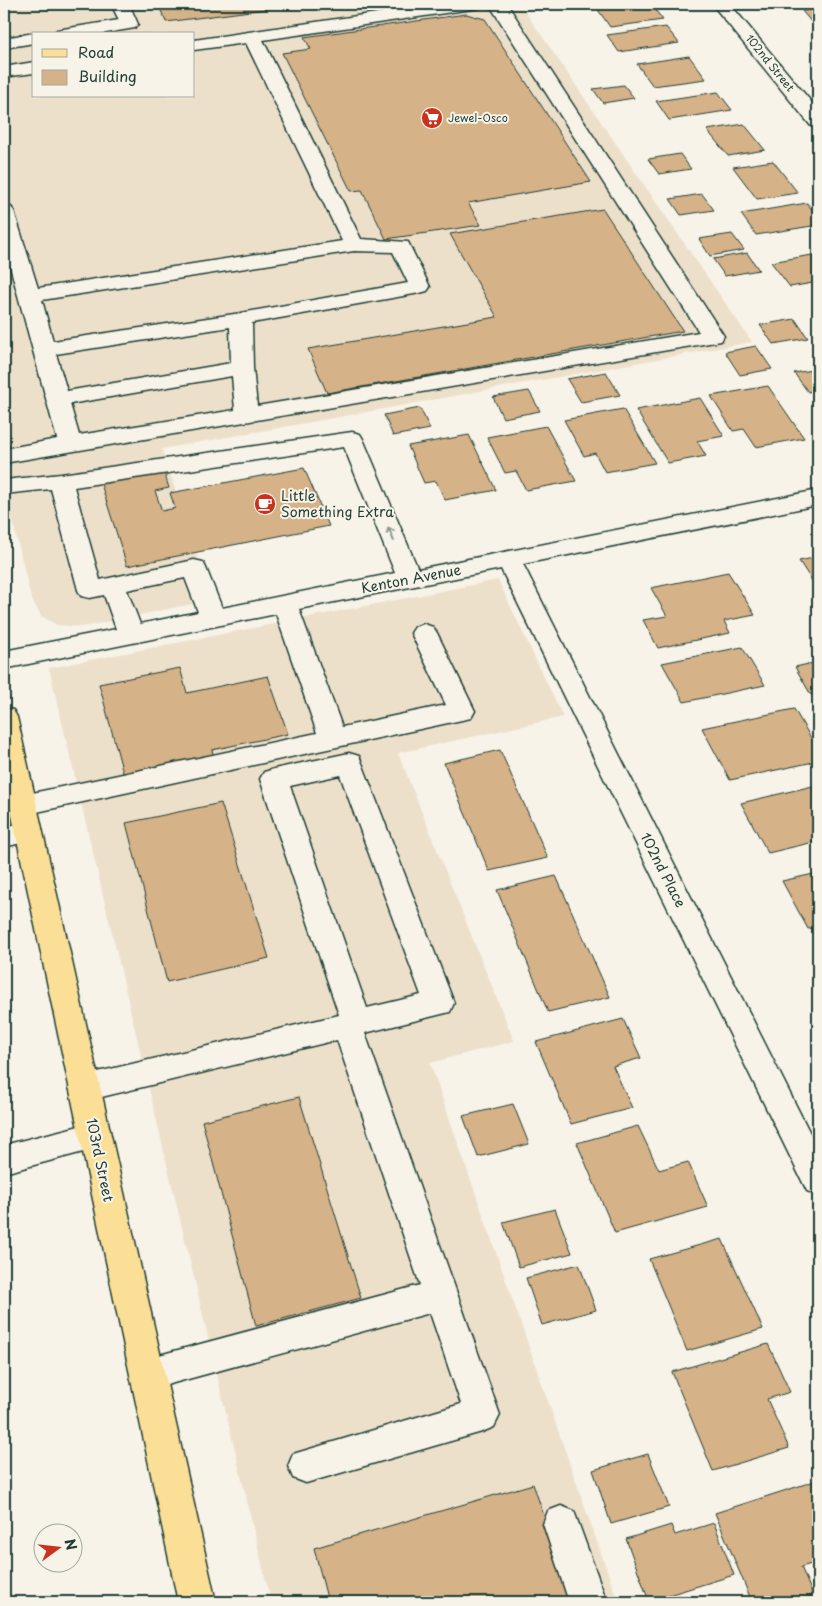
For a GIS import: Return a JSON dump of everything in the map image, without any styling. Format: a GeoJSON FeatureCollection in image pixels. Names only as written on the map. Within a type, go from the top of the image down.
{"type":"FeatureCollection","features":[{"type":"Feature","properties":{"kind":"main road","name":"103rd Street"},"geometry":{"type":"LineString","coordinates":[[4,718],[18,824],[85,1088],[197,1602]]}},
{"type":"Feature","properties":{"kind":"street"},"geometry":{"type":"LineString","coordinates":[[76,32],[130,24],[120,4]]}},
{"type":"Feature","properties":{"kind":"street"},"geometry":{"type":"LineString","coordinates":[[195,44],[472,4]]}},
{"type":"Feature","properties":{"kind":"street"},"geometry":{"type":"LineString","coordinates":[[4,456],[713,336],[498,4]]}},
{"type":"Feature","properties":{"kind":"street","name":"102nd Street"},"geometry":{"type":"LineString","coordinates":[[721,4],[818,122]]}},
{"type":"Feature","properties":{"kind":"street"},"geometry":{"type":"LineString","coordinates":[[252,36],[354,245]]}},
{"type":"Feature","properties":{"kind":"street"},"geometry":{"type":"LineString","coordinates":[[4,43],[32,38]]}},
{"type":"Feature","properties":{"kind":"street"},"geometry":{"type":"LineString","coordinates":[[4,72],[32,68]]}},
{"type":"Feature","properties":{"kind":"street"},"geometry":{"type":"LineString","coordinates":[[4,211],[70,444]]}},
{"type":"Feature","properties":{"kind":"street"},"geometry":{"type":"LineString","coordinates":[[4,288],[28,291],[354,245],[400,246],[420,287],[242,319],[44,349]]}},
{"type":"Feature","properties":{"kind":"street"},"geometry":{"type":"LineString","coordinates":[[242,319],[242,368],[247,416]]}},
{"type":"Feature","properties":{"kind":"street"},"geometry":{"type":"LineString","coordinates":[[57,399],[242,368]]}},
{"type":"Feature","properties":{"kind":"street"},"geometry":{"type":"LineString","coordinates":[[4,487],[62,481],[352,439],[410,579]]}},
{"type":"Feature","properties":{"kind":"street"},"geometry":{"type":"LineString","coordinates":[[62,481],[90,590],[194,568],[213,618]]}},
{"type":"Feature","properties":{"kind":"street","name":"Kenton Avenue"},"geometry":{"type":"LineString","coordinates":[[4,660],[818,497]]}},
{"type":"Feature","properties":{"kind":"street","name":"102nd Place"},"geometry":{"type":"LineString","coordinates":[[508,559],[818,1181]]}},
{"type":"Feature","properties":{"kind":"street"},"geometry":{"type":"LineString","coordinates":[[113,585],[131,635]]}},
{"type":"Feature","properties":{"kind":"street"},"geometry":{"type":"LineString","coordinates":[[285,604],[333,739]]}},
{"type":"Feature","properties":{"kind":"street"},"geometry":{"type":"LineString","coordinates":[[18,824],[333,739],[462,711],[424,633]]}},
{"type":"Feature","properties":{"kind":"street"},"geometry":{"type":"LineString","coordinates":[[85,1088],[352,1024],[439,1003],[349,763],[274,779],[352,1024],[440,1295],[482,1415],[306,1466]]}},
{"type":"Feature","properties":{"kind":"street"},"geometry":{"type":"LineString","coordinates":[[4,1159],[95,1136]]}},
{"type":"Feature","properties":{"kind":"street"},"geometry":{"type":"LineString","coordinates":[[148,1374],[440,1295]]}},
{"type":"Feature","properties":{"kind":"street"},"geometry":{"type":"LineString","coordinates":[[561,1524],[588,1602]]}},
{"type":"Feature","properties":{"kind":"shaded area"},"geometry":{"type":"Polygon","coordinates":[[[4,4],[520,4],[752,342],[162,449],[211,600],[82,627],[57,625],[41,616],[31,598],[4,485],[4,4]]]}},
{"type":"Feature","properties":{"kind":"shaded area"},"geometry":{"type":"Polygon","coordinates":[[[498,580],[563,717],[398,753],[514,1041],[430,1063],[618,1602],[271,1602],[49,668],[498,580]]]}},
{"type":"Feature","properties":{"kind":"building"},"geometry":{"type":"Polygon","coordinates":[[[158,4],[304,4],[166,22],[158,4]]]}},
{"type":"Feature","properties":{"kind":"building"},"geometry":{"type":"Polygon","coordinates":[[[594,4],[632,4],[637,9],[653,7],[663,20],[610,27],[594,4]]]}},
{"type":"Feature","properties":{"kind":"building"},"geometry":{"type":"Polygon","coordinates":[[[818,9],[818,30],[802,11],[818,9]]]}},
{"type":"Feature","properties":{"kind":"building","name":"Jewel-Osco"},"geometry":{"type":"Polygon","coordinates":[[[466,14],[485,19],[591,182],[468,203],[481,225],[386,239],[362,190],[351,191],[282,53],[311,49],[304,37],[466,14]]]}},
{"type":"Feature","properties":{"kind":"building"},"geometry":{"type":"Polygon","coordinates":[[[666,27],[679,43],[619,52],[607,35],[666,27]]]}},
{"type":"Feature","properties":{"kind":"building"},"geometry":{"type":"Polygon","coordinates":[[[689,56],[706,79],[653,86],[637,64],[689,56]]]}},
{"type":"Feature","properties":{"kind":"building"},"geometry":{"type":"Polygon","coordinates":[[[624,85],[634,98],[603,103],[593,89],[624,85]]]}},
{"type":"Feature","properties":{"kind":"building"},"geometry":{"type":"Polygon","coordinates":[[[718,92],[732,110],[669,120],[656,101],[718,92]]]}},
{"type":"Feature","properties":{"kind":"building"},"geometry":{"type":"Polygon","coordinates":[[[744,124],[765,150],[728,156],[707,130],[744,124]]]}},
{"type":"Feature","properties":{"kind":"building"},"geometry":{"type":"Polygon","coordinates":[[[680,154],[691,169],[659,174],[648,159],[680,154]]]}},
{"type":"Feature","properties":{"kind":"building"},"geometry":{"type":"Polygon","coordinates":[[[773,161],[798,193],[757,199],[733,167],[773,161]]]}},
{"type":"Feature","properties":{"kind":"building"},"geometry":{"type":"Polygon","coordinates":[[[702,194],[714,210],[681,215],[670,199],[702,194]]]}},
{"type":"Feature","properties":{"kind":"building"},"geometry":{"type":"Polygon","coordinates":[[[807,203],[818,218],[818,225],[756,235],[741,214],[807,203]]]}},
{"type":"Feature","properties":{"kind":"building"},"geometry":{"type":"Polygon","coordinates":[[[603,209],[683,331],[327,393],[308,349],[497,317],[450,234],[603,209]]]}},
{"type":"Feature","properties":{"kind":"building"},"geometry":{"type":"Polygon","coordinates":[[[732,234],[744,250],[710,256],[699,239],[732,234]]]}},
{"type":"Feature","properties":{"kind":"building"},"geometry":{"type":"Polygon","coordinates":[[[747,253],[759,270],[725,276],[713,259],[747,253]]]}},
{"type":"Feature","properties":{"kind":"building"},"geometry":{"type":"Polygon","coordinates":[[[818,254],[818,282],[790,287],[771,262],[818,254]]]}},
{"type":"Feature","properties":{"kind":"building"},"geometry":{"type":"Polygon","coordinates":[[[795,319],[808,338],[773,344],[760,325],[795,319]]]}},
{"type":"Feature","properties":{"kind":"building"},"geometry":{"type":"Polygon","coordinates":[[[756,346],[772,369],[740,375],[725,352],[756,346]]]}},
{"type":"Feature","properties":{"kind":"building"},"geometry":{"type":"Polygon","coordinates":[[[818,369],[818,390],[808,392],[794,373],[818,369]]]}},
{"type":"Feature","properties":{"kind":"building"},"geometry":{"type":"Polygon","coordinates":[[[606,372],[620,395],[581,402],[567,379],[606,372]]]}},
{"type":"Feature","properties":{"kind":"building"},"geometry":{"type":"Polygon","coordinates":[[[768,386],[804,438],[756,447],[744,429],[733,431],[711,396],[768,386]]]}},
{"type":"Feature","properties":{"kind":"building"},"geometry":{"type":"Polygon","coordinates":[[[529,391],[540,411],[503,418],[493,397],[529,391]]]}},
{"type":"Feature","properties":{"kind":"building"},"geometry":{"type":"Polygon","coordinates":[[[700,398],[724,436],[697,441],[706,456],[668,463],[636,410],[700,398]]]}},
{"type":"Feature","properties":{"kind":"building"},"geometry":{"type":"Polygon","coordinates":[[[420,408],[430,429],[393,436],[384,415],[420,408]]]}},
{"type":"Feature","properties":{"kind":"building"},"geometry":{"type":"Polygon","coordinates":[[[623,409],[655,463],[605,472],[595,453],[584,456],[564,420],[623,409]]]}},
{"type":"Feature","properties":{"kind":"building"},"geometry":{"type":"Polygon","coordinates":[[[546,426],[576,481],[526,490],[516,471],[505,473],[487,437],[546,426]]]}},
{"type":"Feature","properties":{"kind":"building"},"geometry":{"type":"Polygon","coordinates":[[[469,435],[496,490],[445,500],[436,481],[424,483],[408,446],[469,435]]]}},
{"type":"Feature","properties":{"kind":"building"},"geometry":{"type":"Polygon","coordinates":[[[304,468],[329,526],[127,566],[100,481],[163,469],[169,488],[155,491],[162,511],[175,508],[170,493],[304,468]]]}},
{"type":"Feature","properties":{"kind":"building"},"geometry":{"type":"Polygon","coordinates":[[[818,557],[818,587],[816,587],[799,561],[818,557]]]}},
{"type":"Feature","properties":{"kind":"building"},"geometry":{"type":"Polygon","coordinates":[[[728,572],[755,615],[724,621],[730,633],[658,648],[643,620],[667,616],[651,588],[728,572]]]}},
{"type":"Feature","properties":{"kind":"building"},"geometry":{"type":"Polygon","coordinates":[[[742,647],[765,685],[684,702],[662,663],[742,647]]]}},
{"type":"Feature","properties":{"kind":"building"},"geometry":{"type":"Polygon","coordinates":[[[818,662],[818,693],[811,695],[795,667],[818,662]]]}},
{"type":"Feature","properties":{"kind":"building"},"geometry":{"type":"Polygon","coordinates":[[[180,668],[187,693],[268,676],[288,734],[212,750],[215,761],[125,780],[99,684],[180,668]]]}},
{"type":"Feature","properties":{"kind":"building"},"geometry":{"type":"Polygon","coordinates":[[[794,709],[818,750],[818,761],[730,780],[702,728],[794,709]]]}},
{"type":"Feature","properties":{"kind":"building"},"geometry":{"type":"Polygon","coordinates":[[[500,750],[548,858],[489,871],[444,763],[500,750]]]}},
{"type":"Feature","properties":{"kind":"building"},"geometry":{"type":"Polygon","coordinates":[[[817,785],[818,841],[768,853],[741,803],[817,785]]]}},
{"type":"Feature","properties":{"kind":"building"},"geometry":{"type":"Polygon","coordinates":[[[221,803],[269,958],[167,982],[126,823],[221,803]]]}},
{"type":"Feature","properties":{"kind":"building"},"geometry":{"type":"Polygon","coordinates":[[[818,873],[818,927],[808,929],[782,881],[818,873]]]}},
{"type":"Feature","properties":{"kind":"building"},"geometry":{"type":"Polygon","coordinates":[[[556,876],[610,997],[548,1012],[497,890],[556,876]]]}},
{"type":"Feature","properties":{"kind":"building"},"geometry":{"type":"Polygon","coordinates":[[[623,1019],[641,1058],[613,1066],[632,1108],[571,1124],[536,1042],[623,1019]]]}},
{"type":"Feature","properties":{"kind":"building"},"geometry":{"type":"Polygon","coordinates":[[[299,1097],[361,1298],[256,1326],[202,1121],[299,1097]]]}},
{"type":"Feature","properties":{"kind":"building"},"geometry":{"type":"Polygon","coordinates":[[[513,1104],[529,1144],[478,1157],[463,1116],[513,1104]]]}},
{"type":"Feature","properties":{"kind":"building"},"geometry":{"type":"Polygon","coordinates":[[[638,1126],[659,1170],[688,1162],[708,1207],[615,1233],[577,1143],[638,1126]]]}},
{"type":"Feature","properties":{"kind":"building"},"geometry":{"type":"Polygon","coordinates":[[[555,1209],[572,1253],[519,1267],[503,1222],[555,1209]]]}},
{"type":"Feature","properties":{"kind":"building"},"geometry":{"type":"Polygon","coordinates":[[[722,1239],[763,1329],[687,1351],[649,1259],[722,1239]]]}},
{"type":"Feature","properties":{"kind":"building"},"geometry":{"type":"Polygon","coordinates":[[[579,1264],[596,1310],[542,1325],[526,1278],[579,1264]]]}},
{"type":"Feature","properties":{"kind":"building"},"geometry":{"type":"Polygon","coordinates":[[[768,1344],[790,1392],[767,1399],[789,1448],[713,1471],[672,1372],[768,1344]]]}},
{"type":"Feature","properties":{"kind":"building"},"geometry":{"type":"Polygon","coordinates":[[[648,1454],[669,1507],[611,1524],[593,1470],[648,1454]]]}},
{"type":"Feature","properties":{"kind":"building"},"geometry":{"type":"Polygon","coordinates":[[[818,1480],[818,1562],[801,1567],[816,1602],[752,1602],[715,1513],[818,1480]]]}},
{"type":"Feature","properties":{"kind":"building"},"geometry":{"type":"Polygon","coordinates":[[[533,1484],[572,1596],[551,1602],[328,1602],[314,1548],[533,1484]]]}},
{"type":"Feature","properties":{"kind":"building"},"geometry":{"type":"Polygon","coordinates":[[[714,1523],[734,1575],[649,1601],[626,1539],[671,1525],[675,1535],[714,1523]]]}},
{"type":"Feature","properties":{"kind":"place","name":"Jewel-Osco"},"geometry":{"type":"Point","coordinates":[432,118]}},
{"type":"Feature","properties":{"kind":"place","name":"Little Something Extra"},"geometry":{"type":"Point","coordinates":[265,504]}}]}
